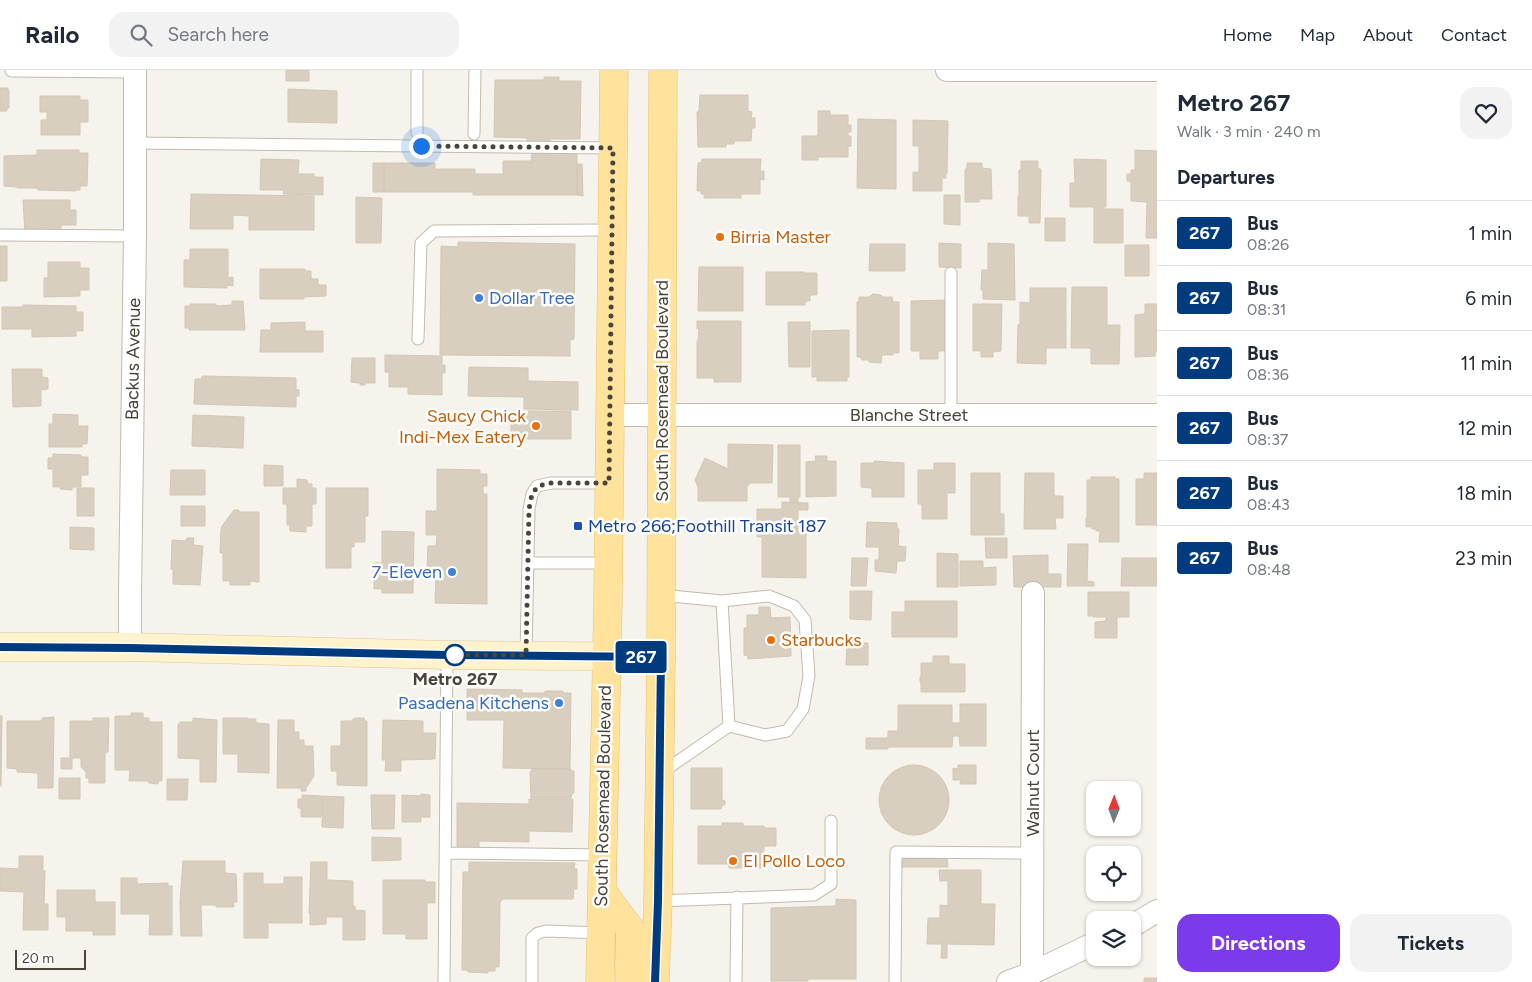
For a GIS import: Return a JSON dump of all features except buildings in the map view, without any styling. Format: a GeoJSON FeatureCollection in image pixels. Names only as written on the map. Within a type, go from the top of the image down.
{"type":"FeatureCollection","features":[{"type":"Feature","properties":{"kind":"main road","name":"South Rosemead Boulevard"},"geometry":{"type":"LineString","coordinates":[[600,982],[608,562],[614,70]]}},
{"type":"Feature","properties":{"kind":"main road","name":"South Rosemead Boulevard"},"geometry":{"type":"LineString","coordinates":[[655,982],[660,774],[663,70]]}},
{"type":"Feature","properties":{"kind":"main road"},"geometry":{"type":"LineString","coordinates":[[0,647],[661,657]]}},
{"type":"Feature","properties":{"kind":"main road"},"geometry":{"type":"LineString","coordinates":[[602,891],[630,929],[630,982]]}},
{"type":"Feature","properties":{"kind":"street"},"geometry":{"type":"LineString","coordinates":[[947,70],[1157,70]]}},
{"type":"Feature","properties":{"kind":"street","name":"Backus Avenue"},"geometry":{"type":"LineString","coordinates":[[130,648],[135,71]]}},
{"type":"Feature","properties":{"kind":"street","name":"Blanche Street"},"geometry":{"type":"LineString","coordinates":[[609,415],[1157,415]]}},
{"type":"Feature","properties":{"kind":"street","name":"Walnut Court"},"geometry":{"type":"LineString","coordinates":[[1032,973],[1033,593]]}},
{"type":"Feature","properties":{"kind":"street"},"geometry":{"type":"LineString","coordinates":[[1141,921],[1157,911]]}},
{"type":"Feature","properties":{"kind":"street"},"geometry":{"type":"LineString","coordinates":[[1008,982],[1086,948]]}},
{"type":"Feature","properties":{"kind":"lane"},"geometry":{"type":"LineString","coordinates":[[11,70],[135,71]]}},
{"type":"Feature","properties":{"kind":"lane"},"geometry":{"type":"LineString","coordinates":[[417,70],[417,133]]}},
{"type":"Feature","properties":{"kind":"lane"},"geometry":{"type":"LineString","coordinates":[[474,134],[475,70]]}},
{"type":"Feature","properties":{"kind":"lane"},"geometry":{"type":"LineString","coordinates":[[135,143],[613,148]]}},
{"type":"Feature","properties":{"kind":"lane"},"geometry":{"type":"LineString","coordinates":[[418,339],[421,243],[434,231],[612,230]]}},
{"type":"Feature","properties":{"kind":"lane"},"geometry":{"type":"LineString","coordinates":[[0,235],[135,236]]}},
{"type":"Feature","properties":{"kind":"lane"},"geometry":{"type":"LineString","coordinates":[[951,415],[952,273]]}},
{"type":"Feature","properties":{"kind":"lane"},"geometry":{"type":"LineString","coordinates":[[526,655],[529,509],[532,494],[538,486],[551,483],[609,483]]}},
{"type":"Feature","properties":{"kind":"lane"},"geometry":{"type":"LineString","coordinates":[[528,563],[608,562]]}},
{"type":"Feature","properties":{"kind":"lane"},"geometry":{"type":"LineString","coordinates":[[660,774],[729,726],[765,735],[787,731],[803,709],[809,676],[805,620],[794,606],[768,596],[722,601],[661,595]]}},
{"type":"Feature","properties":{"kind":"lane"},"geometry":{"type":"LineString","coordinates":[[722,601],[729,726]]}},
{"type":"Feature","properties":{"kind":"lane"},"geometry":{"type":"LineString","coordinates":[[444,982],[448,655]]}},
{"type":"Feature","properties":{"kind":"lane"},"geometry":{"type":"LineString","coordinates":[[658,901],[814,895],[831,884],[831,821]]}},
{"type":"Feature","properties":{"kind":"lane"},"geometry":{"type":"LineString","coordinates":[[895,982],[896,852],[1032,852]]}},
{"type":"Feature","properties":{"kind":"lane"},"geometry":{"type":"LineString","coordinates":[[446,853],[602,855]]}},
{"type":"Feature","properties":{"kind":"lane"},"geometry":{"type":"LineString","coordinates":[[736,982],[737,897]]}},
{"type":"Feature","properties":{"kind":"lane"},"geometry":{"type":"LineString","coordinates":[[532,982],[532,938],[538,933],[546,931],[601,933]]}},
{"type":"Feature","properties":{"kind":"bus line","name":"267"},"geometry":{"type":"LineString","coordinates":[[0,647],[661,657],[658,901],[655,982]]}},
{"type":"Feature","properties":{"kind":"place","name":"Birria Master"},"geometry":{"type":"Point","coordinates":[720,237]}},
{"type":"Feature","properties":{"kind":"place","name":"Dollar Tree"},"geometry":{"type":"Point","coordinates":[479,298]}},
{"type":"Feature","properties":{"kind":"place","name":"Saucy Chick Indi-Mex Eatery"},"geometry":{"type":"Point","coordinates":[536,426]}},
{"type":"Feature","properties":{"kind":"place","name":"Metro 266;Foothill Transit 187"},"geometry":{"type":"Point","coordinates":[578,526]}},
{"type":"Feature","properties":{"kind":"place","name":"7-Eleven"},"geometry":{"type":"Point","coordinates":[452,572]}},
{"type":"Feature","properties":{"kind":"place","name":"Starbucks"},"geometry":{"type":"Point","coordinates":[771,640]}},
{"type":"Feature","properties":{"kind":"place","name":"Metro 267"},"geometry":{"type":"Point","coordinates":[455,655]}},
{"type":"Feature","properties":{"kind":"place","name":"Pasadena Kitchens"},"geometry":{"type":"Point","coordinates":[559,703]}},
{"type":"Feature","properties":{"kind":"place","name":"El Pollo Loco"},"geometry":{"type":"Point","coordinates":[733,861]}},
{"type":"Feature","properties":{"kind":"route"},"geometry":{"type":"LineString","coordinates":[[421,146],[613,148],[609,483],[551,483],[538,486],[532,494],[529,509],[526,655],[455,655]]}}]}
